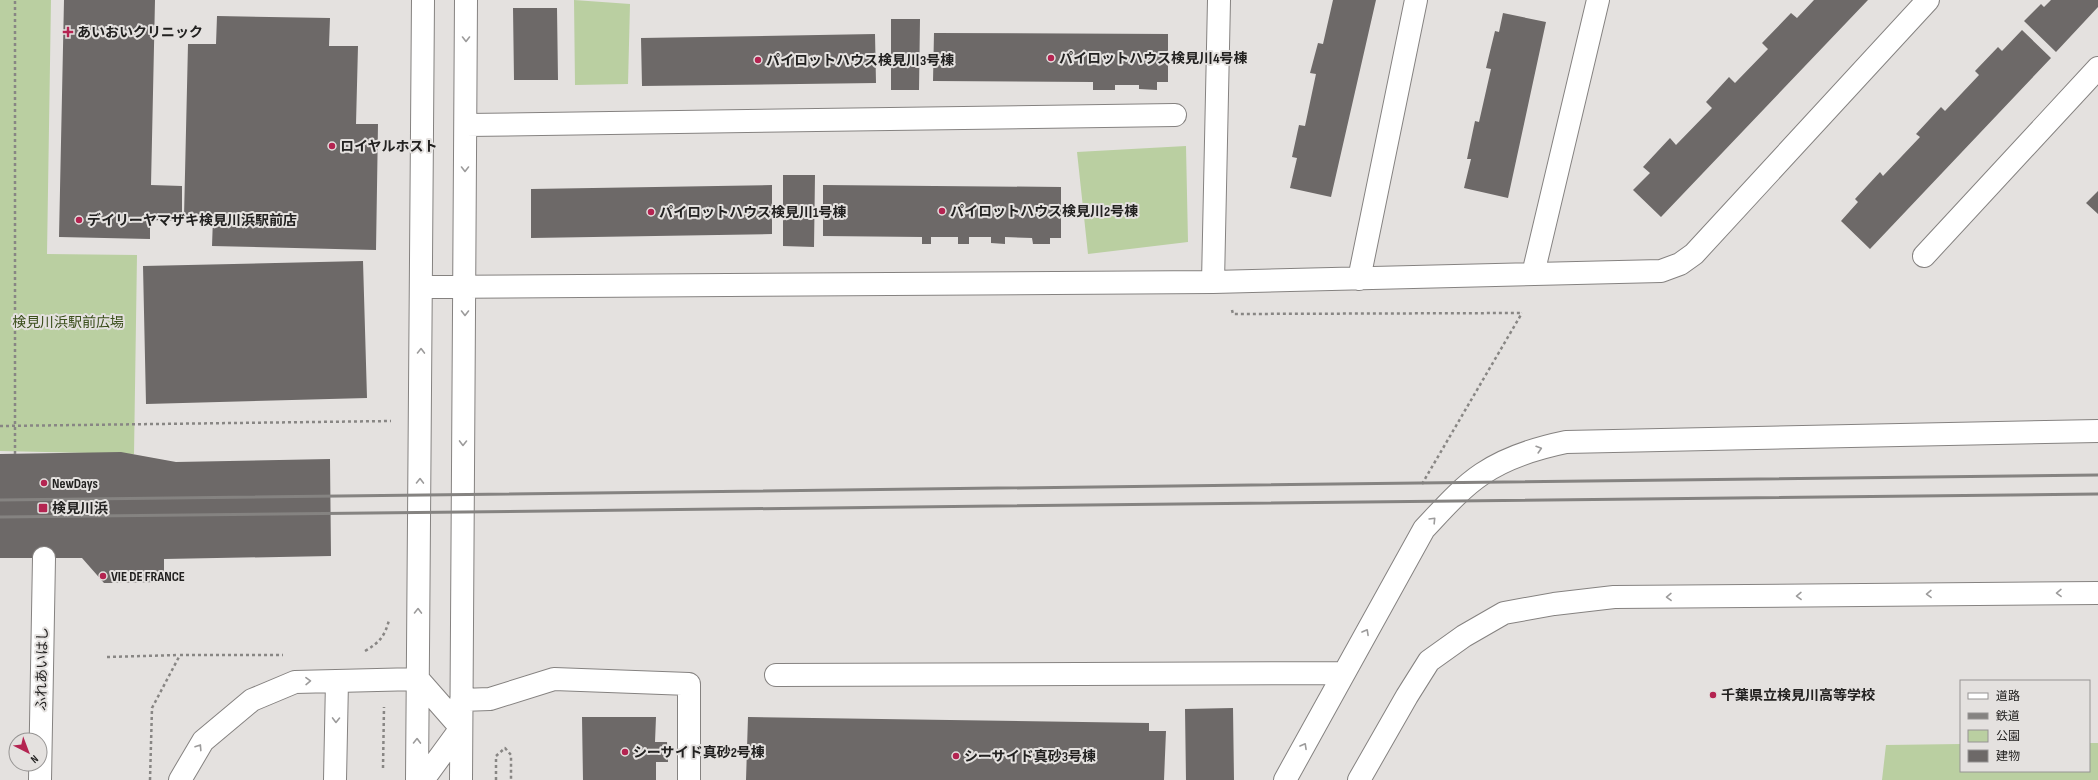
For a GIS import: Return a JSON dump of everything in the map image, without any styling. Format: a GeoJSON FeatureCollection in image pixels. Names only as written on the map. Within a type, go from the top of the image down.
{"type":"FeatureCollection","features":[{"type":"Feature","properties":{"kind":"street"},"geometry":{"type":"LineString","coordinates":[[417,780],[423,0]]}},
{"type":"Feature","properties":{"kind":"street"},"geometry":{"type":"LineString","coordinates":[[461,780],[466,0]]}},
{"type":"Feature","properties":{"kind":"street"},"geometry":{"type":"LineString","coordinates":[[1213,282],[1219,0]]}},
{"type":"Feature","properties":{"kind":"street"},"geometry":{"type":"LineString","coordinates":[[1359,279],[1416,0]]}},
{"type":"Feature","properties":{"kind":"street"},"geometry":{"type":"LineString","coordinates":[[1533,274],[1598,0]]}},
{"type":"Feature","properties":{"kind":"street"},"geometry":{"type":"LineString","coordinates":[[421,287],[1213,282],[1661,271],[1680,264],[1694,254],[1928,0]]}},
{"type":"Feature","properties":{"kind":"street"},"geometry":{"type":"LineString","coordinates":[[1924,256],[2098,68]]}},
{"type":"Feature","properties":{"kind":"street"},"geometry":{"type":"LineString","coordinates":[[466,125],[1175,115]]}},
{"type":"Feature","properties":{"kind":"street"},"geometry":{"type":"LineString","coordinates":[[1285,780],[1424,529],[1449,503],[1482,474],[1537,448],[1566,442],[2098,431]]}},
{"type":"Feature","properties":{"kind":"street","name":"ふれあいはし"},"geometry":{"type":"LineString","coordinates":[[40,780],[44,558]]}},
{"type":"Feature","properties":{"kind":"street"},"geometry":{"type":"LineString","coordinates":[[1359,780],[1407,696],[1429,661],[1464,636],[1504,613],[1554,604],[1614,597],[2098,593]]}},
{"type":"Feature","properties":{"kind":"street"},"geometry":{"type":"LineString","coordinates":[[776,675],[1344,673]]}},
{"type":"Feature","properties":{"kind":"street"},"geometry":{"type":"LineString","coordinates":[[180,780],[203,741],[252,700],[295,682],[418,679]]}},
{"type":"Feature","properties":{"kind":"street"},"geometry":{"type":"LineString","coordinates":[[418,679],[461,728]]}},
{"type":"Feature","properties":{"kind":"street"},"geometry":{"type":"LineString","coordinates":[[461,700],[490,699],[554,679],[689,684],[688,780]]}},
{"type":"Feature","properties":{"kind":"street"},"geometry":{"type":"LineString","coordinates":[[335,780],[337,681]]}},
{"type":"Feature","properties":{"kind":"street"},"geometry":{"type":"LineString","coordinates":[[423,780],[461,728]]}},
{"type":"Feature","properties":{"kind":"path"},"geometry":{"type":"LineString","coordinates":[[15,0],[15,454]]}},
{"type":"Feature","properties":{"kind":"path"},"geometry":{"type":"LineString","coordinates":[[1232,308],[1232,314],[1522,313],[1422,484]]}},
{"type":"Feature","properties":{"kind":"path"},"geometry":{"type":"LineString","coordinates":[[391,414],[391,429]]}},
{"type":"Feature","properties":{"kind":"path"},"geometry":{"type":"LineString","coordinates":[[0,426],[391,421]]}},
{"type":"Feature","properties":{"kind":"path"},"geometry":{"type":"LineString","coordinates":[[359,655],[376,645],[385,635],[390,618]]}},
{"type":"Feature","properties":{"kind":"path"},"geometry":{"type":"LineString","coordinates":[[107,658],[180,655],[289,655]]}},
{"type":"Feature","properties":{"kind":"path"},"geometry":{"type":"LineString","coordinates":[[150,780],[152,708],[180,655]]}},
{"type":"Feature","properties":{"kind":"path"},"geometry":{"type":"LineString","coordinates":[[383,768],[384,700]]}},
{"type":"Feature","properties":{"kind":"path"},"geometry":{"type":"LineString","coordinates":[[496,780],[496,756],[505,748],[511,755],[510,780]]}},
{"type":"Feature","properties":{"kind":"green space","name":"検見川浜駅前広場"},"geometry":{"type":"Polygon","coordinates":[[[0,0],[51,0],[47,254],[137,255],[134,454],[0,451],[0,0]]]}},
{"type":"Feature","properties":{"kind":"green space"},"geometry":{"type":"Polygon","coordinates":[[[574,0],[630,4],[628,84],[575,85],[574,0]]]}},
{"type":"Feature","properties":{"kind":"green space"},"geometry":{"type":"Polygon","coordinates":[[[1186,146],[1188,242],[1088,254],[1077,152],[1186,146]]]}},
{"type":"Feature","properties":{"kind":"green space"},"geometry":{"type":"Polygon","coordinates":[[[2090,743],[2098,743],[2098,780],[1882,780],[1886,745],[1960,744],[1960,772],[2090,772],[2090,743]]]}},
{"type":"Feature","properties":{"kind":"building"},"geometry":{"type":"Polygon","coordinates":[[[64,0],[155,0],[151,185],[182,186],[182,221],[150,220],[150,239],[59,237],[64,0]]]}},
{"type":"Feature","properties":{"kind":"building"},"geometry":{"type":"Polygon","coordinates":[[[1333,0],[1376,0],[1331,197],[1290,188],[1297,158],[1292,157],[1299,125],[1305,126],[1316,74],[1310,73],[1318,43],[1323,44],[1333,0]]]}},
{"type":"Feature","properties":{"kind":"building"},"geometry":{"type":"Polygon","coordinates":[[[1814,0],[1868,0],[1661,217],[1633,190],[1650,173],[1643,167],[1670,138],[1676,145],[1712,108],[1706,102],[1729,77],[1735,83],[1768,49],[1762,43],[1791,13],[1797,18],[1814,0]]]}},
{"type":"Feature","properties":{"kind":"building"},"geometry":{"type":"Polygon","coordinates":[[[2051,0],[2098,0],[2098,7],[2056,52],[2024,21],[2041,4],[2044,7],[2051,0]]]}},
{"type":"Feature","properties":{"kind":"building"},"geometry":{"type":"Polygon","coordinates":[[[513,8],[557,8],[558,80],[514,80],[513,8]]]}},
{"type":"Feature","properties":{"kind":"building"},"geometry":{"type":"Polygon","coordinates":[[[1503,13],[1546,22],[1508,198],[1464,188],[1471,159],[1467,159],[1475,121],[1479,122],[1491,69],[1486,68],[1495,31],[1499,32],[1503,13]]]}},
{"type":"Feature","properties":{"kind":"building"},"geometry":{"type":"Polygon","coordinates":[[[217,16],[330,18],[329,46],[358,46],[356,124],[378,124],[376,250],[212,246],[213,218],[184,217],[188,44],[216,44],[217,16]]]}},
{"type":"Feature","properties":{"kind":"building"},"geometry":{"type":"Polygon","coordinates":[[[891,19],[920,19],[919,90],[891,90],[891,19]]]}},
{"type":"Feature","properties":{"kind":"building"},"geometry":{"type":"Polygon","coordinates":[[[2022,30],[2051,58],[1870,249],[1841,221],[1858,202],[1855,199],[1880,172],[1883,176],[1920,137],[1916,134],[1941,107],[1945,111],[1979,75],[1975,71],[1998,47],[2002,51],[2022,30]]]}},
{"type":"Feature","properties":{"kind":"building","name":"パイロットハウス検見川4号棟"},"geometry":{"type":"Polygon","coordinates":[[[934,33],[1168,34],[1168,82],[1157,82],[1157,90],[1139,89],[1139,85],[1115,85],[1115,90],[1093,90],[1093,82],[933,81],[934,33]]]}},
{"type":"Feature","properties":{"kind":"building","name":"パイロットハウス検見川3号棟"},"geometry":{"type":"Polygon","coordinates":[[[875,34],[876,83],[642,86],[641,38],[875,34]]]}},
{"type":"Feature","properties":{"kind":"building"},"geometry":{"type":"Polygon","coordinates":[[[783,175],[815,175],[814,247],[783,246],[783,175]]]}},
{"type":"Feature","properties":{"kind":"building","name":"パイロットハウス検見川1号棟"},"geometry":{"type":"Polygon","coordinates":[[[772,185],[772,234],[531,238],[531,189],[772,185]]]}},
{"type":"Feature","properties":{"kind":"building","name":"パイロットハウス検見川2号棟"},"geometry":{"type":"Polygon","coordinates":[[[823,185],[1061,187],[1061,238],[1050,238],[1050,244],[1033,244],[1032,238],[1005,237],[1005,244],[991,243],[991,237],[969,237],[969,244],[958,244],[958,237],[931,237],[931,244],[922,244],[922,237],[823,236],[823,185]]]}},
{"type":"Feature","properties":{"kind":"building"},"geometry":{"type":"Polygon","coordinates":[[[2098,191],[2098,214],[2086,203],[2098,191]]]}},
{"type":"Feature","properties":{"kind":"building"},"geometry":{"type":"Polygon","coordinates":[[[363,261],[367,398],[146,404],[143,266],[363,261]]]}},
{"type":"Feature","properties":{"kind":"building","name":"検見川浜"},"geometry":{"type":"Polygon","coordinates":[[[121,452],[176,462],[330,459],[331,556],[164,559],[164,582],[109,583],[104,583],[82,558],[0,558],[0,454],[121,452]]]}},
{"type":"Feature","properties":{"kind":"building"},"geometry":{"type":"Polygon","coordinates":[[[1233,708],[1234,780],[1186,780],[1185,709],[1233,708]]]}},
{"type":"Feature","properties":{"kind":"building","name":"シーサイド真砂2号棟"},"geometry":{"type":"Polygon","coordinates":[[[582,717],[656,717],[655,742],[667,742],[668,762],[656,762],[656,780],[583,780],[582,717]]]}},
{"type":"Feature","properties":{"kind":"building","name":"シーサイド真砂3号棟"},"geometry":{"type":"Polygon","coordinates":[[[748,717],[1149,723],[1149,731],[1166,731],[1164,780],[746,780],[748,717]]]}},
{"type":"Feature","properties":{"kind":"railway"},"geometry":{"type":"LineString","coordinates":[[0,500],[2098,475]]}},
{"type":"Feature","properties":{"kind":"railway"},"geometry":{"type":"LineString","coordinates":[[0,517],[2098,494]]}},
{"type":"Feature","properties":{"kind":"place","name":"あいおいクリニック"},"geometry":{"type":"Point","coordinates":[68,32]}},
{"type":"Feature","properties":{"kind":"place","name":"パイロットハウス検見川4号棟"},"geometry":{"type":"Point","coordinates":[1051,58]}},
{"type":"Feature","properties":{"kind":"place","name":"パイロットハウス検見川3号棟"},"geometry":{"type":"Point","coordinates":[758,60]}},
{"type":"Feature","properties":{"kind":"place","name":"ロイヤルホスト"},"geometry":{"type":"Point","coordinates":[332,146]}},
{"type":"Feature","properties":{"kind":"place","name":"パイロットハウス検見川2号棟"},"geometry":{"type":"Point","coordinates":[942,211]}},
{"type":"Feature","properties":{"kind":"place","name":"パイロットハウス検見川1号棟"},"geometry":{"type":"Point","coordinates":[651,212]}},
{"type":"Feature","properties":{"kind":"place","name":"デイリーヤマザキ検見川浜駅前店"},"geometry":{"type":"Point","coordinates":[79,220]}},
{"type":"Feature","properties":{"kind":"place","name":"NewDays"},"geometry":{"type":"Point","coordinates":[44,483]}},
{"type":"Feature","properties":{"kind":"place","name":"検見川浜"},"geometry":{"type":"Point","coordinates":[43,508]}},
{"type":"Feature","properties":{"kind":"place","name":"VIE DE FRANCE"},"geometry":{"type":"Point","coordinates":[103,576]}},
{"type":"Feature","properties":{"kind":"place","name":"千葉県立検見川高等学校"},"geometry":{"type":"Point","coordinates":[1713,695]}},
{"type":"Feature","properties":{"kind":"place","name":"シーサイド真砂2号棟"},"geometry":{"type":"Point","coordinates":[625,752]}},
{"type":"Feature","properties":{"kind":"place","name":"シーサイド真砂3号棟"},"geometry":{"type":"Point","coordinates":[956,756]}}]}
